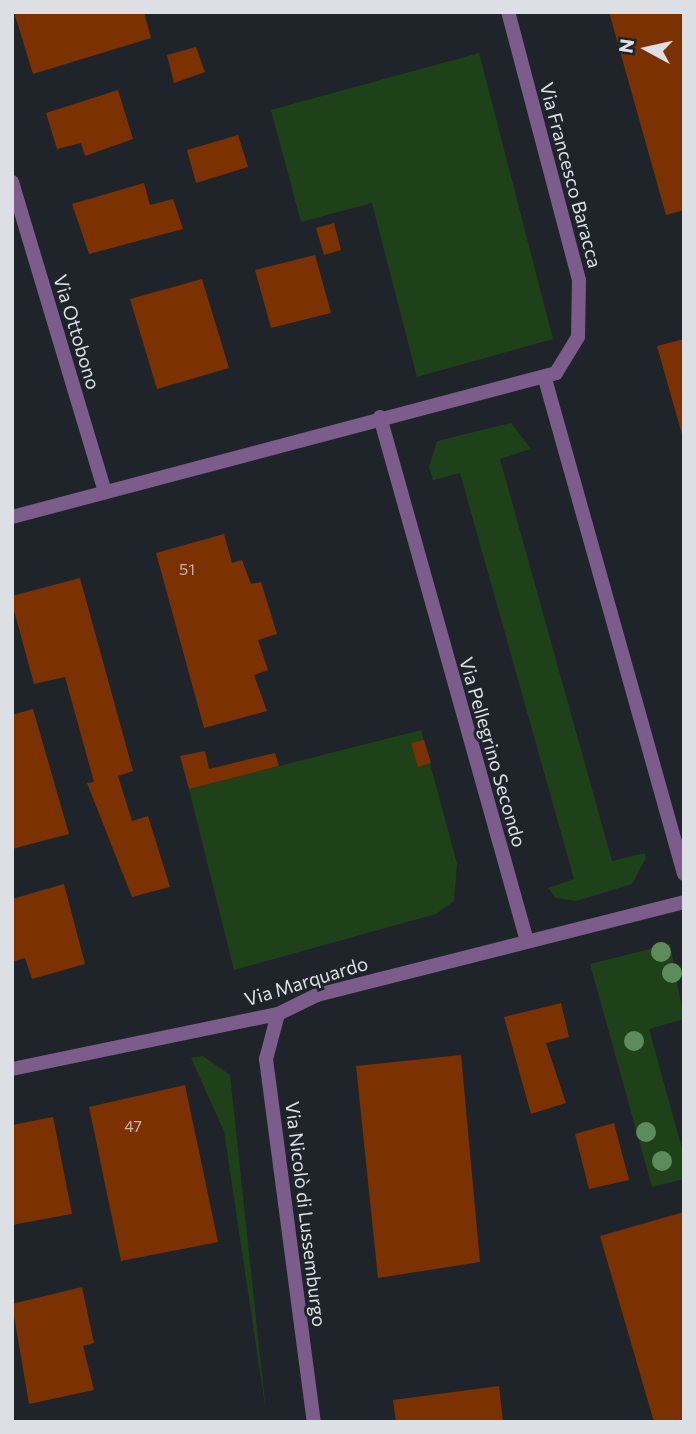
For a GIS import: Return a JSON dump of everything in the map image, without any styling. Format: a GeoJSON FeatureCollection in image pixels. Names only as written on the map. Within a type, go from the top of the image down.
{"type":"FeatureCollection","features":[{"type":"Feature","properties":{"kind":"street","name":"Via Francesco Baracca"},"geometry":{"type":"LineString","coordinates":[[508,12],[579,280],[578,337],[568,360],[544,379]]}},
{"type":"Feature","properties":{"kind":"street","name":"Via Ottobono"},"geometry":{"type":"LineString","coordinates":[[12,183],[105,492]]}},
{"type":"Feature","properties":{"kind":"street"},"geometry":{"type":"LineString","coordinates":[[12,517],[380,417],[544,379],[684,874]]}},
{"type":"Feature","properties":{"kind":"street","name":"Via Pellegrino Secondo"},"geometry":{"type":"LineString","coordinates":[[380,417],[527,941]]}},
{"type":"Feature","properties":{"kind":"street"},"geometry":{"type":"LineString","coordinates":[[527,941],[684,901]]}},
{"type":"Feature","properties":{"kind":"street","name":"Via Marquardo"},"geometry":{"type":"LineString","coordinates":[[12,1069],[278,1014],[317,995],[527,941]]}},
{"type":"Feature","properties":{"kind":"street","name":"Via Nicolò di Lussemburgo"},"geometry":{"type":"LineString","coordinates":[[278,1014],[266,1059],[314,1422]]}},
{"type":"Feature","properties":{"kind":"green space"},"geometry":{"type":"Polygon","coordinates":[[[479,53],[553,339],[417,377],[372,203],[301,222],[271,110],[479,53]]]}},
{"type":"Feature","properties":{"kind":"green space"},"geometry":{"type":"Polygon","coordinates":[[[511,423],[531,449],[500,459],[612,861],[645,853],[646,858],[632,884],[576,901],[556,898],[548,888],[574,879],[460,473],[433,480],[429,467],[437,441],[511,423]]]}},
{"type":"Feature","properties":{"kind":"green space"},"geometry":{"type":"Polygon","coordinates":[[[421,730],[457,864],[454,901],[436,914],[234,970],[189,789],[421,730]]]}},
{"type":"Feature","properties":{"kind":"green space"},"geometry":{"type":"Polygon","coordinates":[[[670,944],[684,1019],[649,1029],[684,1156],[684,1179],[652,1187],[590,964],[670,944]]]}},
{"type":"Feature","properties":{"kind":"green space"},"geometry":{"type":"Polygon","coordinates":[[[203,1056],[230,1075],[266,1412],[224,1131],[191,1058],[203,1056]]]}},
{"type":"Feature","properties":{"kind":"building"},"geometry":{"type":"Polygon","coordinates":[[[14,12],[144,12],[151,38],[33,74],[14,12]]]}},
{"type":"Feature","properties":{"kind":"building"},"geometry":{"type":"Polygon","coordinates":[[[609,12],[684,12],[684,210],[666,215],[609,12]]]}},
{"type":"Feature","properties":{"kind":"building"},"geometry":{"type":"Polygon","coordinates":[[[196,47],[205,72],[174,83],[167,55],[196,47]]]}},
{"type":"Feature","properties":{"kind":"building"},"geometry":{"type":"Polygon","coordinates":[[[118,90],[133,139],[85,156],[81,143],[57,149],[46,113],[118,90]]]}},
{"type":"Feature","properties":{"kind":"building"},"geometry":{"type":"Polygon","coordinates":[[[238,135],[248,167],[196,183],[187,150],[238,135]]]}},
{"type":"Feature","properties":{"kind":"building"},"geometry":{"type":"Polygon","coordinates":[[[144,183],[150,205],[173,199],[183,229],[89,254],[72,204],[144,183]]]}},
{"type":"Feature","properties":{"kind":"building"},"geometry":{"type":"Polygon","coordinates":[[[334,223],[341,250],[324,255],[316,228],[334,223]]]}},
{"type":"Feature","properties":{"kind":"building"},"geometry":{"type":"Polygon","coordinates":[[[315,255],[331,313],[271,328],[255,270],[315,255]]]}},
{"type":"Feature","properties":{"kind":"building"},"geometry":{"type":"Polygon","coordinates":[[[202,279],[229,368],[157,389],[130,299],[202,279]]]}},
{"type":"Feature","properties":{"kind":"building"},"geometry":{"type":"Polygon","coordinates":[[[684,339],[684,438],[683,438],[657,346],[684,339]]]}},
{"type":"Feature","properties":{"kind":"building"},"geometry":{"type":"Polygon","coordinates":[[[224,534],[232,563],[242,560],[251,584],[261,582],[277,634],[258,640],[268,670],[254,675],[267,711],[204,728],[156,553],[224,534]]]}},
{"type":"Feature","properties":{"kind":"building"},"geometry":{"type":"Polygon","coordinates":[[[80,578],[133,771],[118,776],[132,821],[148,816],[170,887],[132,897],[87,783],[94,782],[65,677],[34,684],[12,603],[12,596],[80,578]]]}},
{"type":"Feature","properties":{"kind":"building"},"geometry":{"type":"Polygon","coordinates":[[[33,709],[69,834],[12,849],[12,715],[33,709]]]}},
{"type":"Feature","properties":{"kind":"building"},"geometry":{"type":"Polygon","coordinates":[[[424,740],[431,763],[418,767],[411,743],[424,740]]]}},
{"type":"Feature","properties":{"kind":"building"},"geometry":{"type":"Polygon","coordinates":[[[205,751],[209,769],[275,753],[279,766],[189,789],[180,756],[205,751]]]}},
{"type":"Feature","properties":{"kind":"building"},"geometry":{"type":"Polygon","coordinates":[[[64,884],[85,964],[32,979],[25,958],[12,962],[12,899],[64,884]]]}},
{"type":"Feature","properties":{"kind":"building"},"geometry":{"type":"Polygon","coordinates":[[[561,1003],[569,1037],[546,1043],[566,1103],[531,1114],[504,1017],[561,1003]]]}},
{"type":"Feature","properties":{"kind":"building"},"geometry":{"type":"Polygon","coordinates":[[[461,1055],[480,1262],[378,1278],[356,1066],[461,1055]]]}},
{"type":"Feature","properties":{"kind":"building"},"geometry":{"type":"Polygon","coordinates":[[[185,1085],[218,1242],[121,1261],[89,1107],[185,1085]]]}},
{"type":"Feature","properties":{"kind":"building"},"geometry":{"type":"Polygon","coordinates":[[[53,1117],[72,1214],[12,1225],[12,1125],[53,1117]]]}},
{"type":"Feature","properties":{"kind":"building"},"geometry":{"type":"Polygon","coordinates":[[[614,1123],[629,1180],[589,1189],[575,1134],[614,1123]]]}},
{"type":"Feature","properties":{"kind":"building"},"geometry":{"type":"Polygon","coordinates":[[[684,1212],[684,1422],[654,1422],[600,1236],[684,1212]]]}},
{"type":"Feature","properties":{"kind":"building"},"geometry":{"type":"Polygon","coordinates":[[[82,1287],[94,1343],[83,1346],[94,1390],[29,1404],[12,1304],[82,1287]]]}},
{"type":"Feature","properties":{"kind":"building"},"geometry":{"type":"Polygon","coordinates":[[[499,1386],[503,1422],[396,1422],[393,1400],[499,1386]]]}}]}
